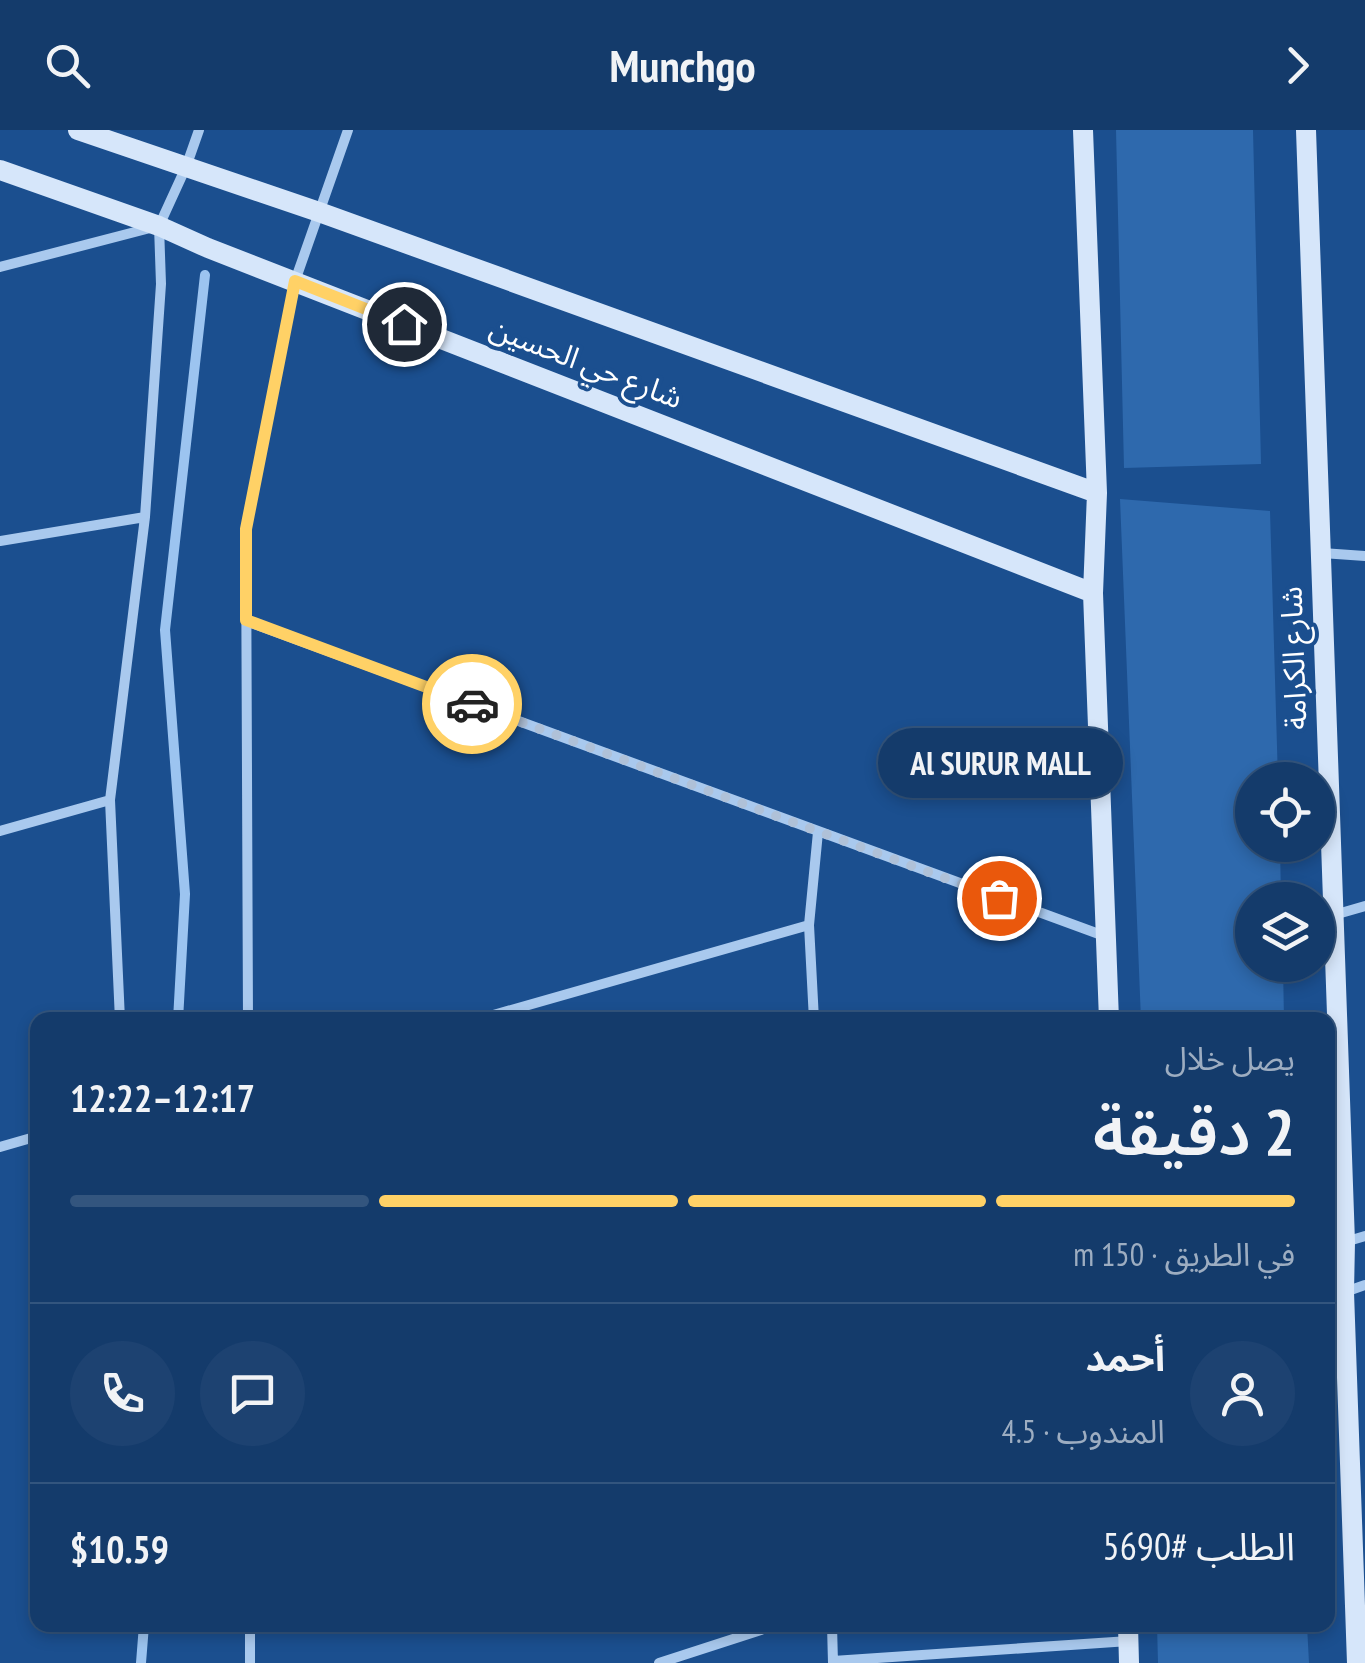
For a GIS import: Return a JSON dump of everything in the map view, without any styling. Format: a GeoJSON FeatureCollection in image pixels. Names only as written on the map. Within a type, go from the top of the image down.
{"type":"FeatureCollection","features":[{"type":"Feature","properties":{"kind":"street","name":"شارع حي الحسين"},"geometry":{"type":"LineString","coordinates":[[78,130],[318,212],[1097,493]]}},
{"type":"Feature","properties":{"kind":"street"},"geometry":{"type":"LineString","coordinates":[[120,1012],[110,800],[145,518],[161,284],[159,226],[199,130]]}},
{"type":"Feature","properties":{"kind":"street"},"geometry":{"type":"LineString","coordinates":[[248,1012],[246,529],[295,281],[348,130]]}},
{"type":"Feature","properties":{"kind":"street"},"geometry":{"type":"LineString","coordinates":[[1083,130],[1097,493],[1093,593],[1109,1012]]}},
{"type":"Feature","properties":{"kind":"street","name":"شارع الكرامة"},"geometry":{"type":"LineString","coordinates":[[1306,130],[1332,882]]}},
{"type":"Feature","properties":{"kind":"street","name":"شارع حي الحسين"},"geometry":{"type":"LineString","coordinates":[[0,170],[159,226],[1093,593]]}},
{"type":"Feature","properties":{"kind":"street"},"geometry":{"type":"LineString","coordinates":[[0,267],[159,226]]}},
{"type":"Feature","properties":{"kind":"street"},"geometry":{"type":"LineString","coordinates":[[0,541],[145,518]]}},
{"type":"Feature","properties":{"kind":"street"},"geometry":{"type":"LineString","coordinates":[[1321,553],[1365,556]]}},
{"type":"Feature","properties":{"kind":"street"},"geometry":{"type":"LineString","coordinates":[[246,620],[1107,937]]}},
{"type":"Feature","properties":{"kind":"street"},"geometry":{"type":"LineString","coordinates":[[0,832],[110,800]]}},
{"type":"Feature","properties":{"kind":"street"},"geometry":{"type":"LineString","coordinates":[[814,1012],[809,925],[818,832]]}},
{"type":"Feature","properties":{"kind":"street"},"geometry":{"type":"LineString","coordinates":[[1335,915],[1365,906]]}},
{"type":"Feature","properties":{"kind":"street"},"geometry":{"type":"LineString","coordinates":[[504,1012],[809,925]]}},
{"type":"Feature","properties":{"kind":"street","name":"شارع الكرامة"},"geometry":{"type":"LineString","coordinates":[[1335,945],[1355,1239],[1344,1292],[1360,1627],[1357,1663]]}},
{"type":"Feature","properties":{"kind":"street"},"geometry":{"type":"LineString","coordinates":[[0,1147],[30,1138]]}},
{"type":"Feature","properties":{"kind":"street"},"geometry":{"type":"LineString","coordinates":[[1344,1292],[1365,1286]]}},
{"type":"Feature","properties":{"kind":"street"},"geometry":{"type":"LineString","coordinates":[[250,1632],[250,1663]]}},
{"type":"Feature","properties":{"kind":"street"},"geometry":{"type":"LineString","coordinates":[[660,1663],[755,1632]]}},
{"type":"Feature","properties":{"kind":"street"},"geometry":{"type":"LineString","coordinates":[[832,1632],[833,1662],[1128,1633],[1129,1663]]}},
{"type":"Feature","properties":{"kind":"shaded area"},"geometry":{"type":"Polygon","coordinates":[[[1116,130],[1253,130],[1261,464],[1124,468],[1116,130]]]}},
{"type":"Feature","properties":{"kind":"shaded area"},"geometry":{"type":"Polygon","coordinates":[[[1120,499],[1270,511],[1277,762],[1235,762],[1235,862],[1280,862],[1281,882],[1235,882],[1235,982],[1283,982],[1284,1012],[1141,1012],[1120,499]]]}},
{"type":"Feature","properties":{"kind":"shaded area"},"geometry":{"type":"Polygon","coordinates":[[[1157,1632],[1307,1632],[1309,1663],[1158,1663],[1157,1632]]]}},
{"type":"Feature","properties":{"kind":"waterway"},"geometry":{"type":"LineString","coordinates":[[178,1012],[185,894],[165,630],[205,275]]}},
{"type":"Feature","properties":{"kind":"waterway"},"geometry":{"type":"LineString","coordinates":[[141,1663],[143,1632]]}},
{"type":"Feature","properties":{"kind":"way so far"},"geometry":{"type":"LineString","coordinates":[[472,704],[999,898]]}},
{"type":"Feature","properties":{"kind":"place","name":"Al SURUR MALL"},"geometry":{"type":"Point","coordinates":[999,898]}},
{"type":"Feature","properties":{"kind":"route"},"geometry":{"type":"LineString","coordinates":[[404,324],[295,281],[246,529],[246,620],[472,704]]}}]}
